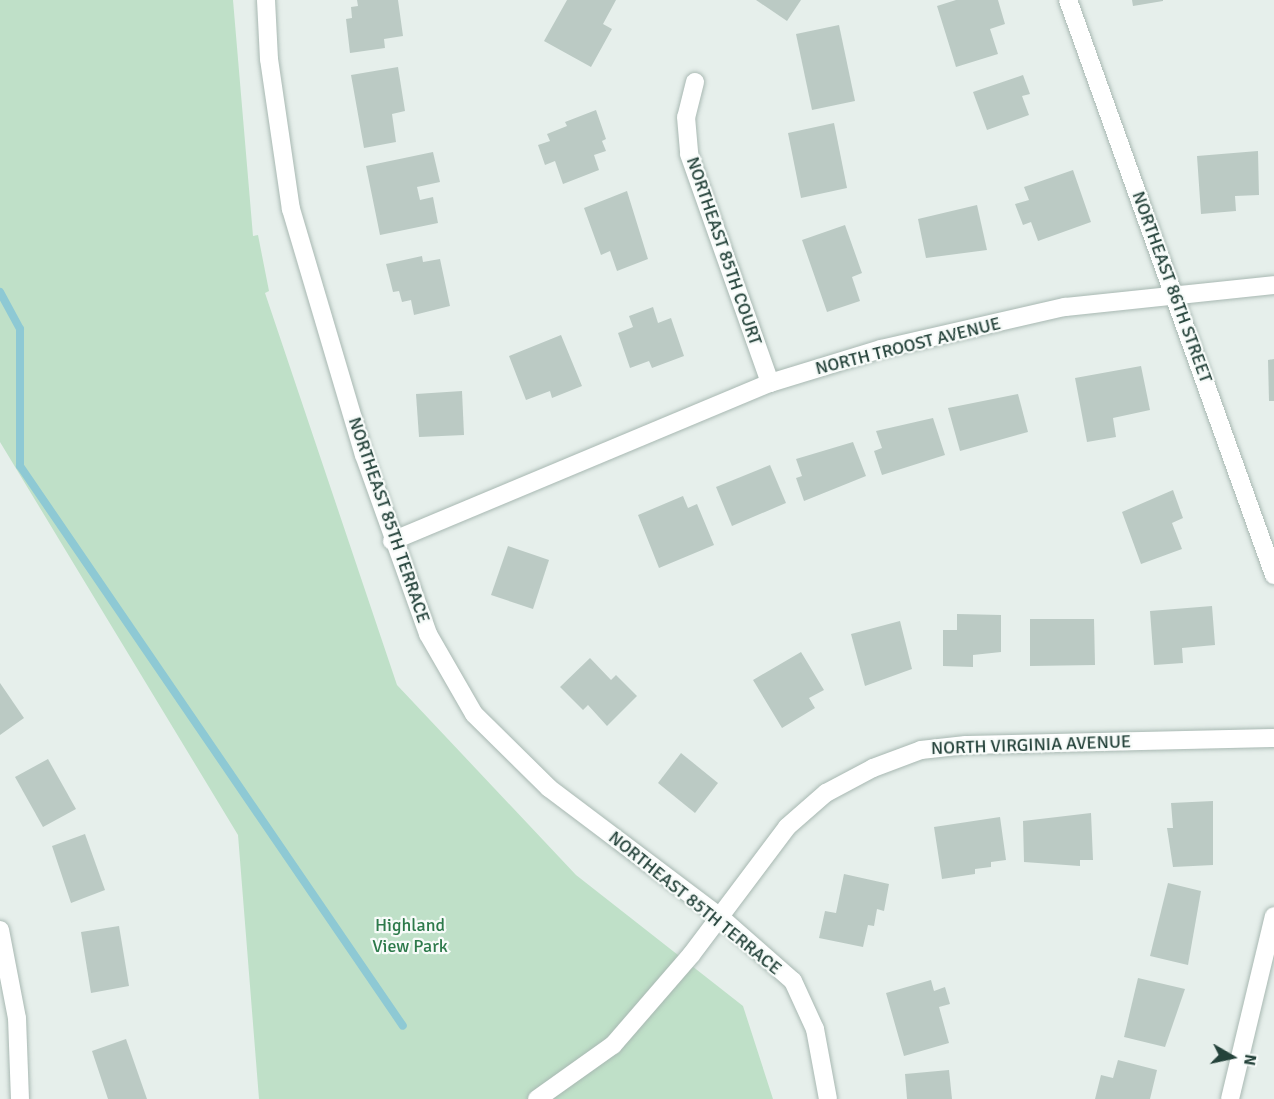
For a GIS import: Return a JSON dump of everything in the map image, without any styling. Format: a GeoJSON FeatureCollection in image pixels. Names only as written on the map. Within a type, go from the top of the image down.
{"type":"FeatureCollection","features":[{"type":"Feature","properties":{"kind":"street","name":"NORTHEAST 85TH TERRACE"},"geometry":{"type":"LineString","coordinates":[[266,0],[269,59],[291,209],[392,542],[428,634],[474,714],[549,788],[718,916],[793,981],[815,1029],[828,1099]]}},
{"type":"Feature","properties":{"kind":"street","name":"NORTHEAST 86TH STREET"},"geometry":{"type":"LineString","coordinates":[[1068,0],[1274,575]]}},
{"type":"Feature","properties":{"kind":"street","name":"NORTHEAST 85TH COURT"},"geometry":{"type":"LineString","coordinates":[[695,82],[686,117],[689,153],[770,382]]}},
{"type":"Feature","properties":{"kind":"street","name":"NORTH TROOST AVENUE"},"geometry":{"type":"LineString","coordinates":[[392,542],[770,382],[881,349],[1065,308],[1175,294],[1274,285]]}},
{"type":"Feature","properties":{"kind":"street","name":"NORTH VIRGINIA AVENUE"},"geometry":{"type":"LineString","coordinates":[[537,1099],[613,1045],[787,827],[826,793],[873,768],[921,750],[1274,738]]}},
{"type":"Feature","properties":{"kind":"street"},"geometry":{"type":"LineString","coordinates":[[1230,1099],[1274,916]]}},
{"type":"Feature","properties":{"kind":"street"},"geometry":{"type":"LineString","coordinates":[[0,930],[17,1018],[20,1099]]}},
{"type":"Feature","properties":{"kind":"green space","name":"Highland View Park"},"geometry":{"type":"Polygon","coordinates":[[[0,0],[233,0],[253,236],[258,235],[269,291],[265,293],[397,685],[576,875],[743,1006],[773,1099],[259,1099],[238,835],[0,442],[0,0]]]}},
{"type":"Feature","properties":{"kind":"building"},"geometry":{"type":"Polygon","coordinates":[[[357,0],[398,0],[403,36],[384,39],[385,48],[350,53],[346,19],[352,18],[351,7],[358,6],[357,0]]]}},
{"type":"Feature","properties":{"kind":"building"},"geometry":{"type":"Polygon","coordinates":[[[567,0],[616,0],[603,24],[612,29],[591,67],[544,41],[567,0]]]}},
{"type":"Feature","properties":{"kind":"building"},"geometry":{"type":"Polygon","coordinates":[[[756,0],[801,0],[787,21],[756,0]]]}},
{"type":"Feature","properties":{"kind":"building"},"geometry":{"type":"Polygon","coordinates":[[[956,0],[998,0],[1005,24],[990,29],[998,54],[956,67],[937,6],[956,0]]]}},
{"type":"Feature","properties":{"kind":"building"},"geometry":{"type":"Polygon","coordinates":[[[1132,0],[1163,0],[1163,1],[1133,6],[1132,0]]]}},
{"type":"Feature","properties":{"kind":"building"},"geometry":{"type":"Polygon","coordinates":[[[839,25],[855,101],[812,110],[796,34],[839,25]]]}},
{"type":"Feature","properties":{"kind":"building"},"geometry":{"type":"Polygon","coordinates":[[[398,67],[405,111],[392,114],[396,142],[364,148],[351,75],[398,67]]]}},
{"type":"Feature","properties":{"kind":"building"},"geometry":{"type":"Polygon","coordinates":[[[1023,75],[1030,94],[1022,96],[1029,115],[987,130],[973,92],[1023,75]]]}},
{"type":"Feature","properties":{"kind":"building"},"geometry":{"type":"Polygon","coordinates":[[[596,110],[606,139],[602,141],[606,151],[594,155],[599,170],[563,184],[555,161],[545,165],[538,145],[550,141],[547,134],[567,126],[565,122],[596,110]]]}},
{"type":"Feature","properties":{"kind":"building"},"geometry":{"type":"Polygon","coordinates":[[[834,123],[847,188],[801,198],[788,133],[834,123]]]}},
{"type":"Feature","properties":{"kind":"building"},"geometry":{"type":"Polygon","coordinates":[[[1258,151],[1259,195],[1235,196],[1236,211],[1201,214],[1197,156],[1258,151]]]}},
{"type":"Feature","properties":{"kind":"building"},"geometry":{"type":"Polygon","coordinates":[[[433,152],[440,182],[417,187],[420,200],[433,197],[438,223],[380,235],[366,166],[433,152]]]}},
{"type":"Feature","properties":{"kind":"building"},"geometry":{"type":"Polygon","coordinates":[[[1073,170],[1091,222],[1038,241],[1031,222],[1023,225],[1015,204],[1029,200],[1024,187],[1073,170]]]}},
{"type":"Feature","properties":{"kind":"building"},"geometry":{"type":"Polygon","coordinates":[[[627,191],[648,259],[617,271],[610,251],[601,255],[584,208],[627,191]]]}},
{"type":"Feature","properties":{"kind":"building"},"geometry":{"type":"Polygon","coordinates":[[[977,205],[987,250],[926,258],[918,219],[977,205]]]}},
{"type":"Feature","properties":{"kind":"building"},"geometry":{"type":"Polygon","coordinates":[[[845,225],[862,273],[852,277],[860,301],[827,312],[802,240],[845,225]]]}},
{"type":"Feature","properties":{"kind":"building"},"geometry":{"type":"Polygon","coordinates":[[[422,256],[423,262],[440,259],[450,306],[414,315],[411,300],[402,302],[399,291],[393,292],[386,264],[422,256]]]}},
{"type":"Feature","properties":{"kind":"building"},"geometry":{"type":"Polygon","coordinates":[[[653,307],[658,323],[671,318],[684,356],[652,368],[649,361],[630,368],[618,333],[633,327],[629,316],[653,307]]]}},
{"type":"Feature","properties":{"kind":"building"},"geometry":{"type":"Polygon","coordinates":[[[561,335],[582,386],[552,398],[550,391],[526,400],[509,356],[561,335]]]}},
{"type":"Feature","properties":{"kind":"building"},"geometry":{"type":"Polygon","coordinates":[[[1274,359],[1274,401],[1269,401],[1268,360],[1274,359]]]}},
{"type":"Feature","properties":{"kind":"building"},"geometry":{"type":"Polygon","coordinates":[[[1141,366],[1150,410],[1113,418],[1116,437],[1087,442],[1075,378],[1141,366]]]}},
{"type":"Feature","properties":{"kind":"building"},"geometry":{"type":"Polygon","coordinates":[[[462,391],[464,435],[419,437],[416,394],[462,391]]]}},
{"type":"Feature","properties":{"kind":"building"},"geometry":{"type":"Polygon","coordinates":[[[1018,394],[1028,432],[960,451],[948,408],[1018,394]]]}},
{"type":"Feature","properties":{"kind":"building"},"geometry":{"type":"Polygon","coordinates":[[[933,418],[945,455],[882,475],[874,451],[882,448],[876,431],[933,418]]]}},
{"type":"Feature","properties":{"kind":"building"},"geometry":{"type":"Polygon","coordinates":[[[853,442],[866,476],[804,501],[796,478],[802,476],[796,459],[853,442]]]}},
{"type":"Feature","properties":{"kind":"building"},"geometry":{"type":"Polygon","coordinates":[[[770,465],[786,503],[732,526],[716,487],[770,465]]]}},
{"type":"Feature","properties":{"kind":"building"},"geometry":{"type":"Polygon","coordinates":[[[1173,490],[1183,518],[1172,523],[1182,549],[1141,564],[1122,512],[1173,490]]]}},
{"type":"Feature","properties":{"kind":"building"},"geometry":{"type":"Polygon","coordinates":[[[683,496],[688,508],[697,504],[714,545],[659,568],[638,515],[683,496]]]}},
{"type":"Feature","properties":{"kind":"building"},"geometry":{"type":"Polygon","coordinates":[[[508,546],[549,560],[533,609],[491,595],[508,546]]]}},
{"type":"Feature","properties":{"kind":"building"},"geometry":{"type":"Polygon","coordinates":[[[1212,606],[1215,645],[1182,648],[1183,663],[1154,665],[1150,611],[1212,606]]]}},
{"type":"Feature","properties":{"kind":"building"},"geometry":{"type":"Polygon","coordinates":[[[957,614],[1001,615],[1001,652],[973,655],[973,667],[943,666],[943,630],[957,630],[957,614]]]}},
{"type":"Feature","properties":{"kind":"building"},"geometry":{"type":"Polygon","coordinates":[[[1030,619],[1094,619],[1095,665],[1030,666],[1030,619]]]}},
{"type":"Feature","properties":{"kind":"building"},"geometry":{"type":"Polygon","coordinates":[[[900,621],[912,669],[865,686],[851,634],[900,621]]]}},
{"type":"Feature","properties":{"kind":"building"},"geometry":{"type":"Polygon","coordinates":[[[801,652],[824,690],[809,698],[815,708],[782,728],[753,680],[801,652]]]}},
{"type":"Feature","properties":{"kind":"building"},"geometry":{"type":"Polygon","coordinates":[[[590,658],[611,680],[616,675],[637,696],[607,726],[588,705],[583,710],[560,687],[590,658]]]}},
{"type":"Feature","properties":{"kind":"building"},"geometry":{"type":"Polygon","coordinates":[[[0,683],[24,718],[0,735],[0,683]]]}},
{"type":"Feature","properties":{"kind":"building"},"geometry":{"type":"Polygon","coordinates":[[[681,753],[718,783],[695,813],[658,783],[681,753]]]}},
{"type":"Feature","properties":{"kind":"building"},"geometry":{"type":"Polygon","coordinates":[[[48,759],[76,809],[43,827],[15,777],[48,759]]]}},
{"type":"Feature","properties":{"kind":"building"},"geometry":{"type":"Polygon","coordinates":[[[1213,801],[1213,865],[1173,867],[1167,828],[1173,828],[1171,803],[1213,801]]]}},
{"type":"Feature","properties":{"kind":"building"},"geometry":{"type":"Polygon","coordinates":[[[1091,813],[1093,860],[1080,860],[1080,866],[1024,862],[1023,821],[1091,813]]]}},
{"type":"Feature","properties":{"kind":"building"},"geometry":{"type":"Polygon","coordinates":[[[1000,817],[1006,860],[991,862],[991,867],[975,869],[975,874],[942,879],[934,827],[1000,817]]]}},
{"type":"Feature","properties":{"kind":"building"},"geometry":{"type":"Polygon","coordinates":[[[85,834],[105,890],[71,903],[52,846],[85,834]]]}},
{"type":"Feature","properties":{"kind":"building"},"geometry":{"type":"Polygon","coordinates":[[[844,874],[889,884],[884,911],[877,909],[874,926],[868,925],[863,947],[819,938],[825,911],[836,913],[844,874]]]}},
{"type":"Feature","properties":{"kind":"building"},"geometry":{"type":"Polygon","coordinates":[[[1168,883],[1201,891],[1188,965],[1150,956],[1168,883]]]}},
{"type":"Feature","properties":{"kind":"building"},"geometry":{"type":"Polygon","coordinates":[[[119,926],[129,986],[91,993],[81,932],[119,926]]]}},
{"type":"Feature","properties":{"kind":"building"},"geometry":{"type":"Polygon","coordinates":[[[1138,978],[1185,989],[1165,1047],[1124,1037],[1138,978]]]}},
{"type":"Feature","properties":{"kind":"building"},"geometry":{"type":"Polygon","coordinates":[[[931,980],[934,991],[945,987],[950,1004],[939,1007],[949,1043],[904,1056],[886,993],[931,980]]]}},
{"type":"Feature","properties":{"kind":"building"},"geometry":{"type":"Polygon","coordinates":[[[126,1039],[147,1099],[108,1099],[92,1051],[126,1039]]]}},
{"type":"Feature","properties":{"kind":"building"},"geometry":{"type":"Polygon","coordinates":[[[1118,1060],[1157,1070],[1150,1099],[1095,1099],[1101,1075],[1113,1078],[1118,1060]]]}},
{"type":"Feature","properties":{"kind":"building"},"geometry":{"type":"Polygon","coordinates":[[[949,1070],[952,1099],[907,1099],[905,1074],[949,1070]]]}},
{"type":"Feature","properties":{"kind":"waterway"},"geometry":{"type":"LineString","coordinates":[[0,292],[20,329],[20,466],[403,1026]]}}]}
